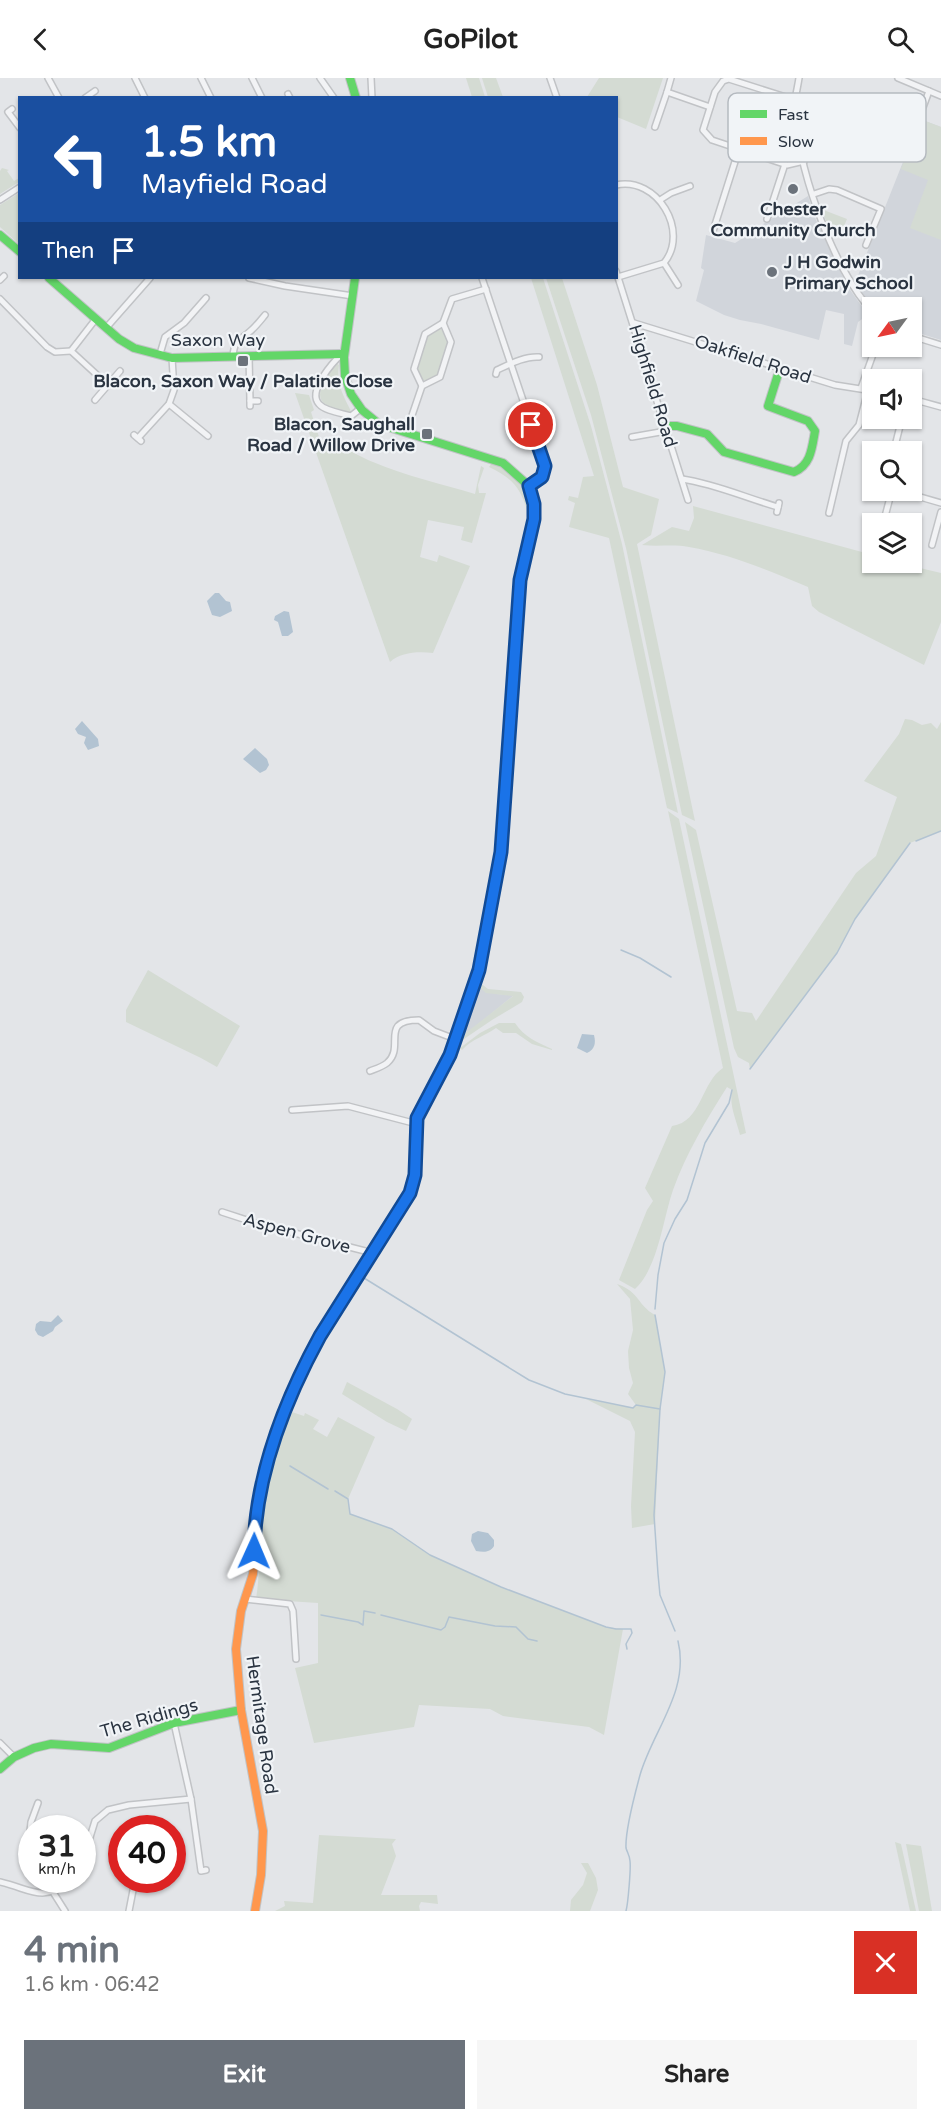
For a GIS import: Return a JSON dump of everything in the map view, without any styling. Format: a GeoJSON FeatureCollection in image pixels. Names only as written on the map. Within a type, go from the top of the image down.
{"type":"FeatureCollection","features":[{"type":"Feature","properties":{"kind":"street"},"geometry":{"type":"LineString","coordinates":[[48,78],[58,96]]}},
{"type":"Feature","properties":{"kind":"street"},"geometry":{"type":"LineString","coordinates":[[135,78],[144,96]]}},
{"type":"Feature","properties":{"kind":"street"},"geometry":{"type":"LineString","coordinates":[[201,78],[210,96]]}},
{"type":"Feature","properties":{"kind":"street"},"geometry":{"type":"LineString","coordinates":[[252,78],[261,96]]}},
{"type":"Feature","properties":{"kind":"street"},"geometry":{"type":"LineString","coordinates":[[320,78],[333,96]]}},
{"type":"Feature","properties":{"kind":"street"},"geometry":{"type":"LineString","coordinates":[[350,78],[355,96]]}},
{"type":"Feature","properties":{"kind":"street"},"geometry":{"type":"LineString","coordinates":[[371,78],[372,96]]}},
{"type":"Feature","properties":{"kind":"street"},"geometry":{"type":"LineString","coordinates":[[550,78],[556,96]]}},
{"type":"Feature","properties":{"kind":"street"},"geometry":{"type":"LineString","coordinates":[[655,127],[672,78]]}},
{"type":"Feature","properties":{"kind":"street"},"geometry":{"type":"LineString","coordinates":[[796,93],[799,78]]}},
{"type":"Feature","properties":{"kind":"street"},"geometry":{"type":"LineString","coordinates":[[898,78],[915,81],[929,92],[941,96]]}},
{"type":"Feature","properties":{"kind":"street"},"geometry":{"type":"LineString","coordinates":[[728,146],[712,141],[703,130],[718,85],[729,79],[773,93]]}},
{"type":"Feature","properties":{"kind":"street"},"geometry":{"type":"LineString","coordinates":[[89,96],[95,91]]}},
{"type":"Feature","properties":{"kind":"street"},"geometry":{"type":"LineString","coordinates":[[667,92],[710,107]]}},
{"type":"Feature","properties":{"kind":"street"},"geometry":{"type":"LineString","coordinates":[[926,100],[929,92]]}},
{"type":"Feature","properties":{"kind":"street"},"geometry":{"type":"LineString","coordinates":[[12,109],[8,111],[18,125]]}},
{"type":"Feature","properties":{"kind":"street"},"geometry":{"type":"LineString","coordinates":[[712,231],[735,162]]}},
{"type":"Feature","properties":{"kind":"street"},"geometry":{"type":"LineString","coordinates":[[779,162],[785,164],[798,162]]}},
{"type":"Feature","properties":{"kind":"street"},"geometry":{"type":"LineString","coordinates":[[804,162],[824,227],[849,280],[862,297]]}},
{"type":"Feature","properties":{"kind":"street"},"geometry":{"type":"LineString","coordinates":[[767,219],[785,164]]}},
{"type":"Feature","properties":{"kind":"street"},"geometry":{"type":"LineString","coordinates":[[618,185],[640,186],[660,200],[671,221],[673,236],[671,252],[664,263],[618,274]]}},
{"type":"Feature","properties":{"kind":"street"},"geometry":{"type":"LineString","coordinates":[[660,200],[690,186]]}},
{"type":"Feature","properties":{"kind":"street"},"geometry":{"type":"LineString","coordinates":[[0,200],[18,188]]}},
{"type":"Feature","properties":{"kind":"street"},"geometry":{"type":"LineString","coordinates":[[814,194],[829,189],[837,190],[881,209],[866,245]]}},
{"type":"Feature","properties":{"kind":"street"},"geometry":{"type":"LineString","coordinates":[[0,236],[18,250]]}},
{"type":"Feature","properties":{"kind":"street"},"geometry":{"type":"LineString","coordinates":[[664,263],[677,286]]}},
{"type":"Feature","properties":{"kind":"street","name":"Highfield Road"},"geometry":{"type":"LineString","coordinates":[[618,277],[688,500]]}},
{"type":"Feature","properties":{"kind":"street","name":"Saxon Way"},"geometry":{"type":"LineString","coordinates":[[50,279],[95,320],[134,348],[172,358],[342,354]]}},
{"type":"Feature","properties":{"kind":"street"},"geometry":{"type":"LineString","coordinates":[[106,328],[149,279]]}},
{"type":"Feature","properties":{"kind":"street"},"geometry":{"type":"LineString","coordinates":[[254,279],[353,296]]}},
{"type":"Feature","properties":{"kind":"street"},"geometry":{"type":"LineString","coordinates":[[285,286],[287,279]]}},
{"type":"Feature","properties":{"kind":"street"},"geometry":{"type":"LineString","coordinates":[[355,279],[342,354],[347,386],[360,409],[379,424],[503,463],[529,486],[542,477],[545,466],[482,279]]}},
{"type":"Feature","properties":{"kind":"street"},"geometry":{"type":"LineString","coordinates":[[406,433],[422,386],[414,369],[425,334],[443,323],[452,299],[486,289]]}},
{"type":"Feature","properties":{"kind":"street"},"geometry":{"type":"LineString","coordinates":[[0,299],[47,347],[55,352],[71,351],[108,385]]}},
{"type":"Feature","properties":{"kind":"street"},"geometry":{"type":"LineString","coordinates":[[160,354],[165,337],[184,323],[206,301]]}},
{"type":"Feature","properties":{"kind":"street"},"geometry":{"type":"LineString","coordinates":[[233,356],[234,344],[249,333],[261,316]]}},
{"type":"Feature","properties":{"kind":"street"},"geometry":{"type":"LineString","coordinates":[[71,351],[95,320]]}},
{"type":"Feature","properties":{"kind":"street","name":"Oakfield Road"},"geometry":{"type":"LineString","coordinates":[[634,322],[835,385],[862,388]]}},
{"type":"Feature","properties":{"kind":"street"},"geometry":{"type":"LineString","coordinates":[[422,386],[440,377],[451,342],[443,323]]}},
{"type":"Feature","properties":{"kind":"street"},"geometry":{"type":"LineString","coordinates":[[922,339],[941,345]]}},
{"type":"Feature","properties":{"kind":"street"},"geometry":{"type":"LineString","coordinates":[[342,354],[327,368],[316,391],[316,400],[325,408],[351,416],[360,409]]}},
{"type":"Feature","properties":{"kind":"street"},"geometry":{"type":"LineString","coordinates":[[249,356],[250,403],[258,401]]}},
{"type":"Feature","properties":{"kind":"street"},"geometry":{"type":"LineString","coordinates":[[496,370],[531,356],[539,358]]}},
{"type":"Feature","properties":{"kind":"street"},"geometry":{"type":"LineString","coordinates":[[138,438],[169,404],[174,390],[172,358]]}},
{"type":"Feature","properties":{"kind":"street"},"geometry":{"type":"LineString","coordinates":[[636,429],[634,437],[677,426],[707,434],[724,452],[794,472],[801,470],[809,459],[815,431],[813,425],[808,421],[768,406],[780,368]]}},
{"type":"Feature","properties":{"kind":"street"},"geometry":{"type":"LineString","coordinates":[[95,400],[120,370]]}},
{"type":"Feature","properties":{"kind":"street"},"geometry":{"type":"LineString","coordinates":[[922,402],[941,407]]}},
{"type":"Feature","properties":{"kind":"street"},"geometry":{"type":"LineString","coordinates":[[169,404],[206,432]]}},
{"type":"Feature","properties":{"kind":"street"},"geometry":{"type":"LineString","coordinates":[[829,513],[846,441],[859,425],[862,412]]}},
{"type":"Feature","properties":{"kind":"street"},"geometry":{"type":"LineString","coordinates":[[682,479],[737,492],[747,498],[778,508]]}},
{"type":"Feature","properties":{"kind":"street","name":"Hermitage Road"},"geometry":{"type":"LineString","coordinates":[[255,1911],[261,1875],[263,1831],[241,1710],[236,1649],[239,1621],[252,1574],[258,1499],[276,1435],[307,1359],[325,1327],[399,1213],[413,1184],[420,1110],[450,1055],[479,970],[501,852],[520,580],[534,519],[534,504],[529,486]]}},
{"type":"Feature","properties":{"kind":"street"},"geometry":{"type":"LineString","coordinates":[[922,498],[941,503]]}},
{"type":"Feature","properties":{"kind":"street"},"geometry":{"type":"LineString","coordinates":[[932,545],[941,512]]}},
{"type":"Feature","properties":{"kind":"street"},"geometry":{"type":"LineString","coordinates":[[370,1071],[390,1060],[394,1051],[395,1030],[404,1021],[419,1020],[434,1031],[455,1039]]}},
{"type":"Feature","properties":{"kind":"street"},"geometry":{"type":"LineString","coordinates":[[292,1110],[348,1106],[417,1124]]}},
{"type":"Feature","properties":{"kind":"street","name":"Aspen Grove"},"geometry":{"type":"LineString","coordinates":[[222,1212],[268,1227],[373,1254]]}},
{"type":"Feature","properties":{"kind":"street"},"geometry":{"type":"LineString","coordinates":[[245,1599],[290,1604],[293,1611],[296,1659]]}},
{"type":"Feature","properties":{"kind":"street","name":"The Ridings"},"geometry":{"type":"LineString","coordinates":[[0,1769],[14,1757],[34,1748],[51,1744],[109,1748],[174,1723],[241,1710]]}},
{"type":"Feature","properties":{"kind":"street"},"geometry":{"type":"LineString","coordinates":[[174,1723],[191,1799],[201,1871]]}},
{"type":"Feature","properties":{"kind":"street"},"geometry":{"type":"LineString","coordinates":[[0,1743],[14,1757]]}},
{"type":"Feature","properties":{"kind":"street"},"geometry":{"type":"LineString","coordinates":[[96,1820],[108,1810],[129,1805],[191,1799]]}},
{"type":"Feature","properties":{"kind":"street"},"geometry":{"type":"LineString","coordinates":[[34,1815],[38,1803]]}},
{"type":"Feature","properties":{"kind":"street"},"geometry":{"type":"LineString","coordinates":[[0,1882],[18,1887]]}},
{"type":"Feature","properties":{"kind":"street"},"geometry":{"type":"LineString","coordinates":[[54,1893],[65,1911]]}},
{"type":"Feature","properties":{"kind":"street"},"geometry":{"type":"LineString","coordinates":[[129,1911],[132,1893]]}},
{"type":"Feature","properties":{"kind":"shaded area"},"geometry":{"type":"Polygon","coordinates":[[[466,78],[479,78],[485,96],[472,96],[466,78]]]}},
{"type":"Feature","properties":{"kind":"shaded area"},"geometry":{"type":"Polygon","coordinates":[[[482,78],[496,78],[503,96],[488,96],[482,78]]]}},
{"type":"Feature","properties":{"kind":"shaded area"},"geometry":{"type":"Polygon","coordinates":[[[599,78],[663,78],[646,129],[618,117],[618,96],[588,96],[599,78]]]}},
{"type":"Feature","properties":{"kind":"shaded area"},"geometry":{"type":"Polygon","coordinates":[[[926,121],[941,127],[941,340],[922,334],[922,297],[866,297],[858,287],[857,278],[903,162],[926,162],[926,121]]]}},
{"type":"Feature","properties":{"kind":"shaded area"},"geometry":{"type":"Polygon","coordinates":[[[926,121],[941,127],[941,240],[910,228],[928,180],[901,169],[904,162],[926,162],[926,121]]]}},
{"type":"Feature","properties":{"kind":"shaded area"},"geometry":{"type":"Polygon","coordinates":[[[2,168],[9,170],[7,171],[14,181],[18,179],[18,183],[0,194],[2,168]]]}},
{"type":"Feature","properties":{"kind":"shaded area"},"geometry":{"type":"Polygon","coordinates":[[[18,194],[18,243],[0,227],[0,205],[18,194]]]}},
{"type":"Feature","properties":{"kind":"shaded area","name":"J H Godwin Primary School"},"geometry":{"type":"Polygon","coordinates":[[[808,196],[816,220],[848,287],[862,307],[862,319],[858,322],[852,346],[844,344],[844,314],[826,310],[819,340],[724,315],[696,301],[704,270],[701,268],[706,235],[735,243],[751,233],[754,224],[760,226],[808,196]]]}},
{"type":"Feature","properties":{"kind":"shaded area"},"geometry":{"type":"Polygon","coordinates":[[[821,209],[847,219],[840,235],[830,230],[821,209]]]}},
{"type":"Feature","properties":{"kind":"shaded area"},"geometry":{"type":"Polygon","coordinates":[[[531,279],[543,279],[591,426],[622,544],[678,813],[667,808],[609,538],[569,527],[575,503],[568,500],[569,496],[578,498],[583,477],[594,476],[531,279]]]}},
{"type":"Feature","properties":{"kind":"shaded area"},"geometry":{"type":"Polygon","coordinates":[[[546,279],[562,279],[597,385],[623,487],[659,499],[651,535],[637,544],[695,821],[682,815],[626,548],[591,415],[546,279]]]}},
{"type":"Feature","properties":{"kind":"shaded area"},"geometry":{"type":"Polygon","coordinates":[[[441,329],[449,343],[441,367],[435,377],[423,380],[417,367],[421,347],[426,338],[441,329]]]}},
{"type":"Feature","properties":{"kind":"shaded area"},"geometry":{"type":"Polygon","coordinates":[[[336,363],[339,365],[340,384],[352,413],[350,414],[329,407],[321,400],[321,388],[336,363]]]}},
{"type":"Feature","properties":{"kind":"shaded area"},"geometry":{"type":"Polygon","coordinates":[[[295,393],[309,395],[314,410],[311,412],[321,443],[335,445],[398,472],[475,494],[481,466],[484,468],[478,485],[479,493],[486,493],[472,543],[461,540],[464,527],[428,520],[420,557],[437,562],[439,555],[470,566],[433,653],[410,653],[390,662],[295,393]]]}},
{"type":"Feature","properties":{"kind":"shaded area"},"geometry":{"type":"Polygon","coordinates":[[[492,463],[510,473],[522,484],[529,500],[531,520],[518,489],[507,477],[489,467],[492,463]]]}},
{"type":"Feature","properties":{"kind":"shaded area"},"geometry":{"type":"Polygon","coordinates":[[[693,506],[862,552],[862,573],[922,573],[922,568],[941,573],[941,622],[924,665],[819,612],[812,606],[808,587],[720,554],[683,546],[642,545],[672,527],[689,531],[694,518],[693,506]]]}},
{"type":"Feature","properties":{"kind":"shaded area"},"geometry":{"type":"Polygon","coordinates":[[[905,719],[922,725],[931,723],[937,729],[941,722],[941,831],[910,843],[855,919],[837,953],[750,1069],[749,1063],[738,1057],[734,1048],[685,822],[696,830],[737,1011],[752,1013],[756,1021],[856,873],[876,856],[897,797],[864,781],[899,734],[905,719]]]}},
{"type":"Feature","properties":{"kind":"shaded area"},"geometry":{"type":"Polygon","coordinates":[[[668,811],[679,819],[746,1133],[740,1135],[732,1107],[732,1090],[727,1087],[684,1163],[673,1190],[649,1269],[635,1289],[619,1280],[647,1210],[653,1201],[645,1188],[672,1126],[690,1117],[710,1082],[723,1068],[668,811]]]}},
{"type":"Feature","properties":{"kind":"shaded area"},"geometry":{"type":"Polygon","coordinates":[[[148,970],[240,1026],[217,1067],[126,1022],[126,1010],[148,970]]]}},
{"type":"Feature","properties":{"kind":"shaded area"},"geometry":{"type":"Polygon","coordinates":[[[479,982],[488,989],[521,992],[524,997],[522,1002],[461,1041],[462,1036],[513,996],[486,993],[478,986],[479,982]]]}},
{"type":"Feature","properties":{"kind":"shaded area"},"geometry":{"type":"Polygon","coordinates":[[[478,984],[496,994],[514,995],[460,1039],[478,984]]]}},
{"type":"Feature","properties":{"kind":"shaded area"},"geometry":{"type":"Polygon","coordinates":[[[499,1023],[515,1023],[527,1036],[552,1050],[532,1044],[516,1033],[503,1033],[496,1028],[462,1050],[460,1048],[480,1033],[499,1023]]]}},
{"type":"Feature","properties":{"kind":"shaded area"},"geometry":{"type":"Polygon","coordinates":[[[617,1284],[630,1291],[655,1315],[665,1372],[660,1409],[655,1524],[632,1528],[635,1432],[630,1421],[586,1399],[633,1408],[636,1405],[628,1394],[633,1383],[628,1351],[633,1330],[630,1299],[617,1284]]]}},
{"type":"Feature","properties":{"kind":"shaded area"},"geometry":{"type":"Polygon","coordinates":[[[347,1382],[412,1419],[406,1431],[342,1394],[347,1382]]]}},
{"type":"Feature","properties":{"kind":"shaded area"},"geometry":{"type":"Polygon","coordinates":[[[292,1412],[304,1416],[305,1413],[319,1420],[313,1429],[327,1437],[338,1417],[375,1437],[348,1499],[350,1514],[392,1529],[430,1555],[501,1587],[606,1627],[623,1629],[604,1735],[589,1727],[503,1716],[490,1709],[419,1705],[414,1727],[314,1743],[295,1668],[318,1663],[318,1603],[256,1599],[262,1502],[273,1463],[292,1412]]]}},
{"type":"Feature","properties":{"kind":"shaded area"},"geometry":{"type":"Polygon","coordinates":[[[319,1835],[396,1839],[392,1844],[396,1856],[381,1895],[437,1895],[438,1904],[421,1902],[420,1911],[275,1911],[285,1906],[284,1901],[313,1903],[319,1835]]]}},
{"type":"Feature","properties":{"kind":"shaded area"},"geometry":{"type":"Polygon","coordinates":[[[895,1842],[901,1844],[916,1911],[910,1911],[895,1842]]]}},
{"type":"Feature","properties":{"kind":"shaded area"},"geometry":{"type":"Polygon","coordinates":[[[906,1844],[921,1846],[932,1911],[919,1911],[906,1844]]]}},
{"type":"Feature","properties":{"kind":"shaded area"},"geometry":{"type":"Polygon","coordinates":[[[581,1863],[588,1863],[596,1878],[598,1890],[590,1911],[570,1911],[571,1900],[583,1885],[587,1873],[581,1863]]]}},
{"type":"Feature","properties":{"kind":"water"},"geometry":{"type":"Polygon","coordinates":[[[215,593],[219,593],[230,602],[232,611],[220,617],[212,615],[207,601],[215,593]]]}},
{"type":"Feature","properties":{"kind":"water"},"geometry":{"type":"Polygon","coordinates":[[[284,611],[289,612],[293,632],[288,636],[282,636],[278,622],[274,620],[275,616],[284,611]]]}},
{"type":"Feature","properties":{"kind":"water"},"geometry":{"type":"Polygon","coordinates":[[[82,721],[98,739],[99,746],[88,750],[84,743],[86,737],[78,734],[75,729],[82,721]]]}},
{"type":"Feature","properties":{"kind":"water"},"geometry":{"type":"Polygon","coordinates":[[[255,748],[267,759],[269,765],[260,773],[243,759],[255,748]]]}},
{"type":"Feature","properties":{"kind":"water"},"geometry":{"type":"Polygon","coordinates":[[[582,1034],[594,1035],[594,1046],[587,1053],[577,1048],[582,1034]]]}},
{"type":"Feature","properties":{"kind":"water"},"geometry":{"type":"Polygon","coordinates":[[[58,1315],[63,1321],[53,1331],[43,1337],[38,1335],[35,1330],[36,1324],[40,1321],[51,1322],[58,1315]]]}},
{"type":"Feature","properties":{"kind":"water"},"geometry":{"type":"Polygon","coordinates":[[[478,1531],[488,1533],[494,1540],[494,1546],[490,1550],[476,1551],[471,1541],[472,1534],[478,1531]]]}},
{"type":"Feature","properties":{"kind":"waterway"},"geometry":{"type":"LineString","coordinates":[[916,841],[941,831]]}},
{"type":"Feature","properties":{"kind":"waterway"},"geometry":{"type":"LineString","coordinates":[[750,1069],[837,953],[855,919],[910,843]]}},
{"type":"Feature","properties":{"kind":"waterway"},"geometry":{"type":"LineString","coordinates":[[621,950],[640,958],[671,977]]}},
{"type":"Feature","properties":{"kind":"waterway"},"geometry":{"type":"LineString","coordinates":[[655,1309],[664,1243],[687,1200],[705,1143],[729,1103],[732,1090]]}},
{"type":"Feature","properties":{"kind":"waterway"},"geometry":{"type":"LineString","coordinates":[[364,1278],[529,1380],[565,1394],[633,1408],[636,1405],[660,1409]]}},
{"type":"Feature","properties":{"kind":"waterway"},"geometry":{"type":"LineString","coordinates":[[655,1315],[665,1372],[660,1409],[654,1515],[660,1595],[675,1631]]}},
{"type":"Feature","properties":{"kind":"waterway"},"geometry":{"type":"LineString","coordinates":[[290,1466],[328,1489]]}},
{"type":"Feature","properties":{"kind":"waterway"},"geometry":{"type":"LineString","coordinates":[[335,1491],[348,1499],[350,1514],[392,1529],[430,1555],[501,1587],[606,1627],[631,1629],[632,1633],[626,1644],[627,1649]]}},
{"type":"Feature","properties":{"kind":"waterway"},"geometry":{"type":"LineString","coordinates":[[321,1615],[363,1625],[364,1611],[375,1613]]}},
{"type":"Feature","properties":{"kind":"waterway"},"geometry":{"type":"LineString","coordinates":[[381,1615],[441,1630],[445,1627],[449,1617],[495,1626],[516,1627],[528,1639],[537,1641]]}},
{"type":"Feature","properties":{"kind":"waterway"},"geometry":{"type":"LineString","coordinates":[[626,1911],[630,1871],[630,1859],[626,1848],[629,1822],[646,1758],[675,1694],[679,1677],[678,1641]]}},
{"type":"Feature","properties":{"kind":"traffic: fast"},"geometry":{"type":"LineString","coordinates":[[350,78],[355,96]]}},
{"type":"Feature","properties":{"kind":"traffic: fast"},"geometry":{"type":"LineString","coordinates":[[0,235],[18,250]]}},
{"type":"Feature","properties":{"kind":"traffic: fast"},"geometry":{"type":"LineString","coordinates":[[50,279],[119,339],[134,348],[172,358],[342,354]]}},
{"type":"Feature","properties":{"kind":"traffic: fast"},"geometry":{"type":"LineString","coordinates":[[355,279],[344,357],[345,376],[351,394],[362,410],[379,424],[503,463],[529,486],[534,504],[534,519],[521,580],[502,836]]}},
{"type":"Feature","properties":{"kind":"traffic: fast"},"geometry":{"type":"LineString","coordinates":[[664,426],[677,426],[707,434],[724,452],[794,472],[800,469],[807,460],[812,450],[815,431],[808,421],[768,406],[780,368]]}},
{"type":"Feature","properties":{"kind":"traffic: fast"},"geometry":{"type":"LineString","coordinates":[[254,1565],[258,1499],[268,1455],[307,1359],[410,1193],[415,1175],[417,1117],[420,1112]]}},
{"type":"Feature","properties":{"kind":"traffic: fast"},"geometry":{"type":"LineString","coordinates":[[0,1769],[14,1757],[34,1748],[51,1744],[109,1748],[174,1723],[241,1710]]}},
{"type":"Feature","properties":{"kind":"traffic: slow"},"geometry":{"type":"LineString","coordinates":[[420,1112],[450,1055],[479,970],[502,836]]}},
{"type":"Feature","properties":{"kind":"traffic: slow"},"geometry":{"type":"LineString","coordinates":[[254,1565],[241,1611],[236,1649],[241,1710],[263,1831],[261,1875],[255,1911]]}},
{"type":"Feature","properties":{"kind":"place","name":"Chester Community Church"},"geometry":{"type":"Point","coordinates":[793,189]}},
{"type":"Feature","properties":{"kind":"place","name":"J H Godwin Primary School"},"geometry":{"type":"Point","coordinates":[772,272]}},
{"type":"Feature","properties":{"kind":"place","name":"Blacon, Saxon Way / Palatine Close"},"geometry":{"type":"Point","coordinates":[243,361]}},
{"type":"Feature","properties":{"kind":"place","name":"Blacon, Saughall Road / Willow Drive"},"geometry":{"type":"Point","coordinates":[427,434]}},
{"type":"Feature","properties":{"kind":"route"},"geometry":{"type":"LineString","coordinates":[[254,1551],[258,1499],[268,1455],[307,1359],[410,1193],[415,1175],[417,1118],[450,1055],[479,970],[501,852],[520,580],[534,519],[534,504],[529,486],[542,477],[545,466],[531,425]]}}]}
